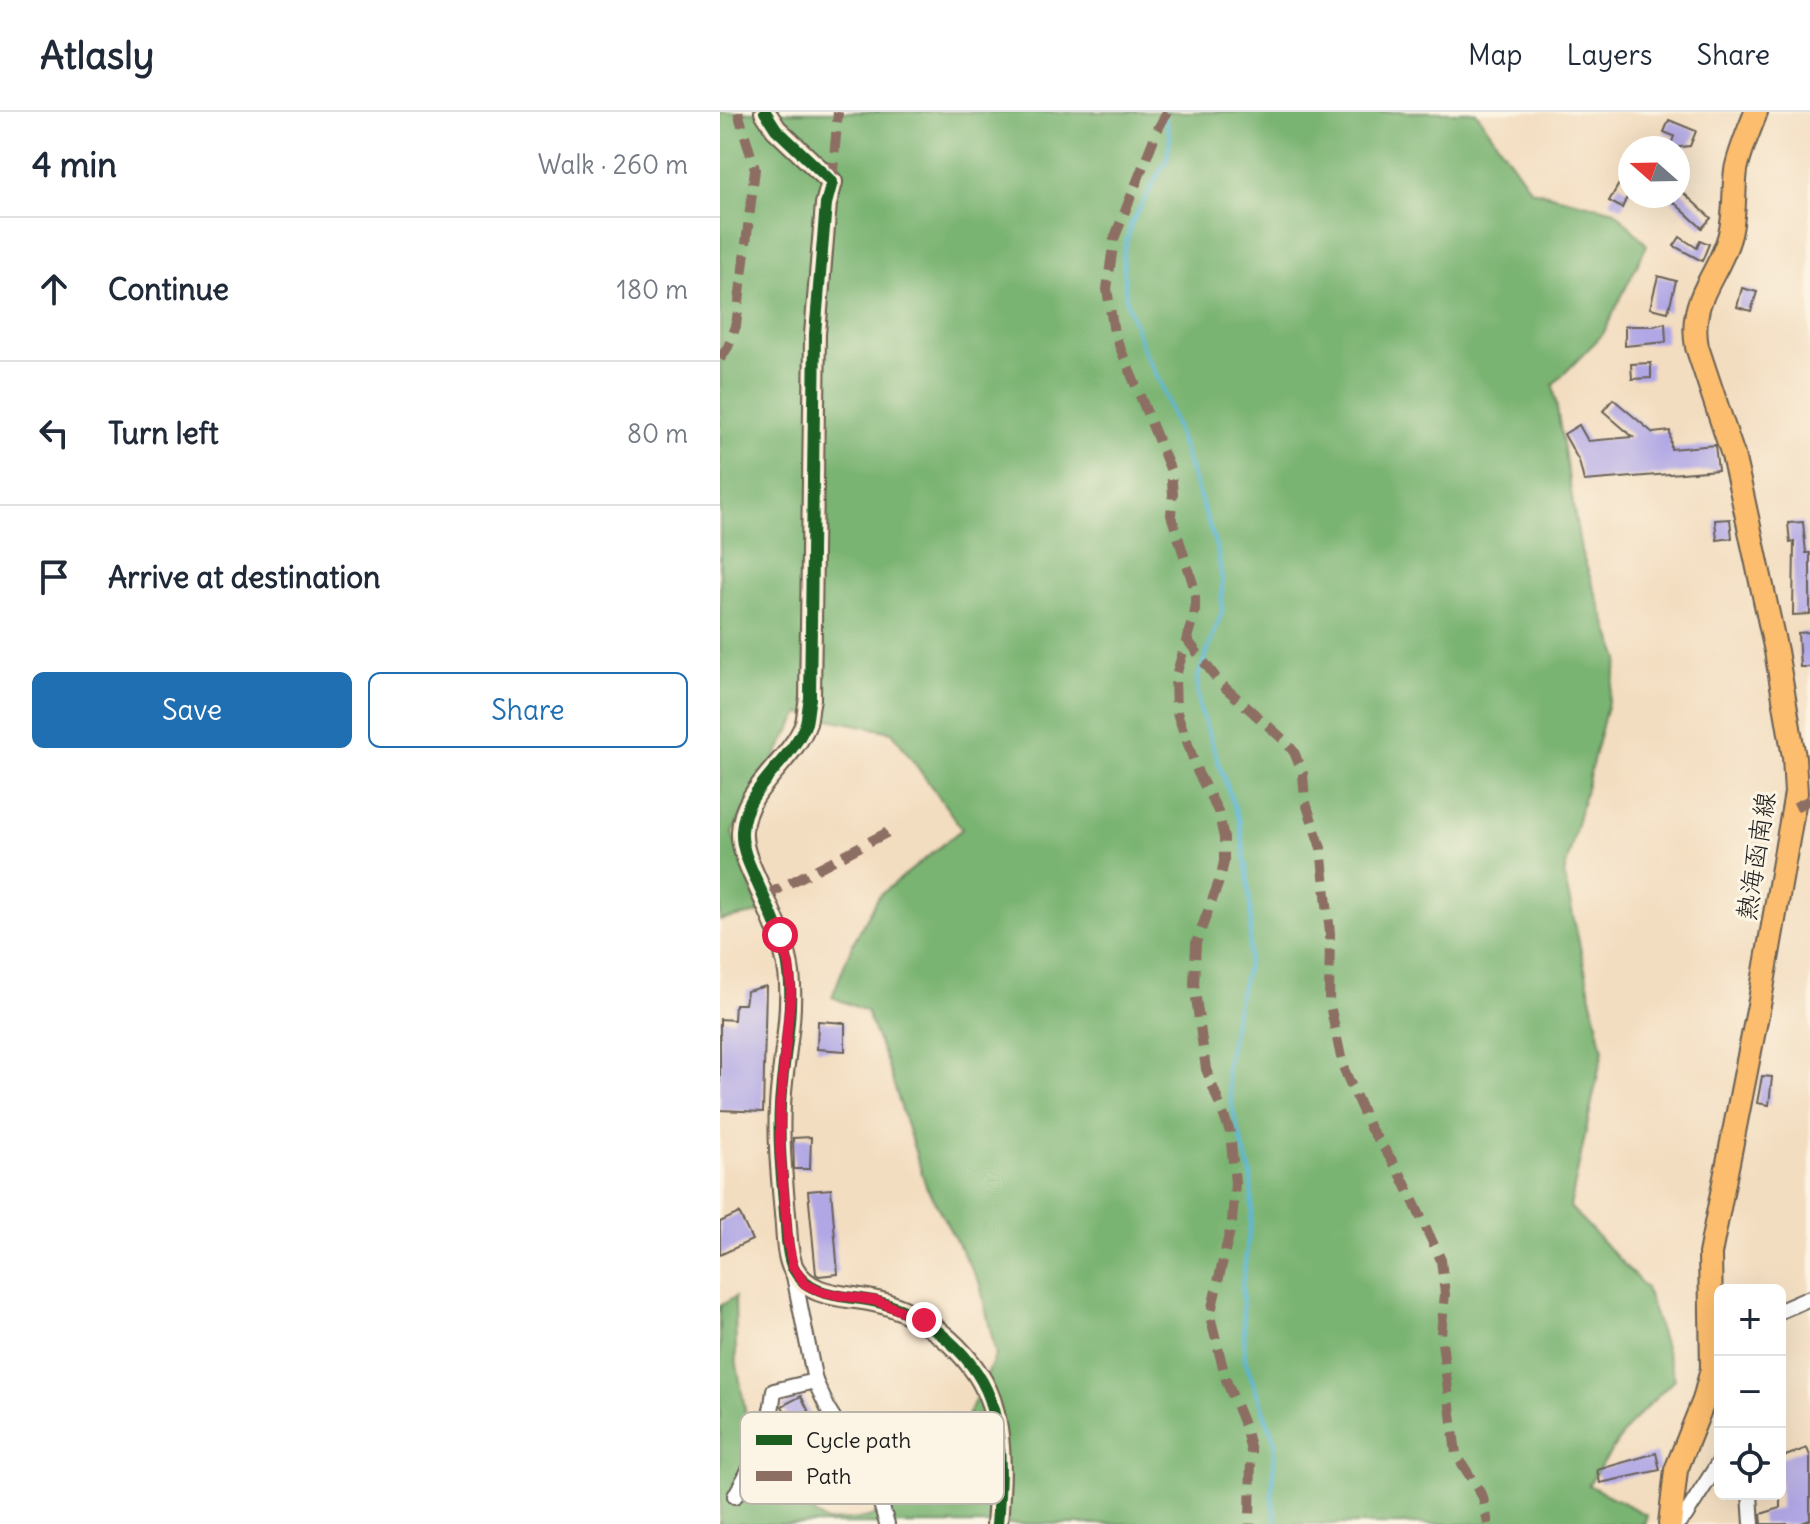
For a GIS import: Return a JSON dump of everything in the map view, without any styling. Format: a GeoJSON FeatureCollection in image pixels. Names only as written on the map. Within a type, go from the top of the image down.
{"type":"FeatureCollection","features":[{"type":"Feature","properties":{"kind":"main road","name":"熱海函南線"},"geometry":{"type":"LineString","coordinates":[[1717,1356],[1710,1254],[1760,1000],[1796,793],[1794,757],[1776,651],[1742,494],[1733,455],[1697,347],[1695,330],[1700,296],[1728,241],[1735,210],[1738,160],[1756,112]]}},
{"type":"Feature","properties":{"kind":"main road","name":"熱海函南線"},"geometry":{"type":"LineString","coordinates":[[1673,1524],[1676,1470],[1714,1367]]}},
{"type":"Feature","properties":{"kind":"street"},"geometry":{"type":"LineString","coordinates":[[765,112],[776,129],[832,182],[826,204],[815,334],[810,699],[806,722],[749,804],[742,831],[745,853],[780,935],[789,966],[791,990],[780,1105],[780,1148],[788,1242],[815,1381],[830,1412]]}},
{"type":"Feature","properties":{"kind":"street"},"geometry":{"type":"LineString","coordinates":[[793,1267],[805,1284],[823,1293],[877,1301],[924,1320],[963,1356],[986,1389],[994,1412]]}},
{"type":"Feature","properties":{"kind":"street"},"geometry":{"type":"LineString","coordinates":[[1786,1308],[1810,1298]]}},
{"type":"Feature","properties":{"kind":"street"},"geometry":{"type":"LineString","coordinates":[[771,1412],[774,1391],[815,1381]]}},
{"type":"Feature","properties":{"kind":"street"},"geometry":{"type":"LineString","coordinates":[[1673,1524],[1685,1516],[1714,1470]]}},
{"type":"Feature","properties":{"kind":"street"},"geometry":{"type":"LineString","coordinates":[[735,1496],[740,1487]]}},
{"type":"Feature","properties":{"kind":"street"},"geometry":{"type":"LineString","coordinates":[[1750,1500],[1752,1524]]}},
{"type":"Feature","properties":{"kind":"street"},"geometry":{"type":"LineString","coordinates":[[881,1504],[887,1524]]}},
{"type":"Feature","properties":{"kind":"street"},"geometry":{"type":"LineString","coordinates":[[997,1524],[998,1504]]}},
{"type":"Feature","properties":{"kind":"green space"},"geometry":{"type":"Polygon","coordinates":[[[720,112],[1476,112],[1531,190],[1615,211],[1647,245],[1603,334],[1553,385],[1581,551],[1619,659],[1564,875],[1603,1050],[1570,1207],[1646,1288],[1675,1379],[1630,1424],[1588,1485],[1647,1515],[1644,1524],[720,1524],[720,1306],[735,1297],[736,1359],[745,1412],[740,1412],[740,1504],[800,1504],[826,1522],[869,1518],[891,1504],[1004,1504],[1004,1412],[969,1412],[996,1355],[980,1284],[926,1186],[887,1063],[866,1011],[832,997],[853,943],[879,896],[962,829],[892,732],[800,713],[732,833],[760,913],[720,920],[720,112]]]}},
{"type":"Feature","properties":{"kind":"building"},"geometry":{"type":"Polygon","coordinates":[[[1669,120],[1696,131],[1690,146],[1690,136],[1674,136],[1664,132],[1669,120]]]}},
{"type":"Feature","properties":{"kind":"building"},"geometry":{"type":"Polygon","coordinates":[[[1618,186],[1618,206],[1609,201],[1618,186]]]}},
{"type":"Feature","properties":{"kind":"building"},"geometry":{"type":"Polygon","coordinates":[[[1690,199],[1711,218],[1702,228],[1680,208],[1690,208],[1690,199]]]}},
{"type":"Feature","properties":{"kind":"building"},"geometry":{"type":"Polygon","coordinates":[[[1680,237],[1697,248],[1700,240],[1709,244],[1702,261],[1674,246],[1680,237]]]}},
{"type":"Feature","properties":{"kind":"building"},"geometry":{"type":"Polygon","coordinates":[[[1658,276],[1676,281],[1668,312],[1650,308],[1658,276]]]}},
{"type":"Feature","properties":{"kind":"building"},"geometry":{"type":"Polygon","coordinates":[[[1742,288],[1757,292],[1751,311],[1737,307],[1742,288]]]}},
{"type":"Feature","properties":{"kind":"building"},"geometry":{"type":"Polygon","coordinates":[[[1665,323],[1666,342],[1625,346],[1625,326],[1665,323]]]}},
{"type":"Feature","properties":{"kind":"building"},"geometry":{"type":"Polygon","coordinates":[[[1651,363],[1651,378],[1632,379],[1631,364],[1651,363]]]}},
{"type":"Feature","properties":{"kind":"building"},"geometry":{"type":"Polygon","coordinates":[[[1613,399],[1653,433],[1670,431],[1671,449],[1715,445],[1718,470],[1584,481],[1579,461],[1564,434],[1579,425],[1588,441],[1633,437],[1603,411],[1613,399]]]}},
{"type":"Feature","properties":{"kind":"building"},"geometry":{"type":"Polygon","coordinates":[[[1730,519],[1732,538],[1717,540],[1715,520],[1730,519]]]}},
{"type":"Feature","properties":{"kind":"building"},"geometry":{"type":"Polygon","coordinates":[[[1803,522],[1806,553],[1810,553],[1810,614],[1793,615],[1794,542],[1790,543],[1788,523],[1803,522]]]}},
{"type":"Feature","properties":{"kind":"building"},"geometry":{"type":"Polygon","coordinates":[[[1810,632],[1810,667],[1800,667],[1798,633],[1810,632]]]}},
{"type":"Feature","properties":{"kind":"building"},"geometry":{"type":"Polygon","coordinates":[[[766,986],[763,1112],[720,1110],[720,1019],[734,1020],[735,1004],[745,1004],[747,991],[766,986]]]}},
{"type":"Feature","properties":{"kind":"building"},"geometry":{"type":"Polygon","coordinates":[[[818,1021],[845,1023],[845,1051],[817,1049],[818,1021]]]}},
{"type":"Feature","properties":{"kind":"building"},"geometry":{"type":"Polygon","coordinates":[[[1762,1076],[1772,1077],[1769,1105],[1757,1103],[1762,1076]]]}},
{"type":"Feature","properties":{"kind":"building"},"geometry":{"type":"Polygon","coordinates":[[[811,1137],[810,1169],[794,1169],[793,1138],[811,1137]]]}},
{"type":"Feature","properties":{"kind":"building"},"geometry":{"type":"Polygon","coordinates":[[[831,1189],[838,1274],[819,1276],[816,1274],[808,1191],[831,1189]]]}},
{"type":"Feature","properties":{"kind":"building"},"geometry":{"type":"Polygon","coordinates":[[[739,1213],[752,1240],[720,1255],[720,1222],[739,1213]]]}},
{"type":"Feature","properties":{"kind":"building"},"geometry":{"type":"Polygon","coordinates":[[[801,1396],[809,1412],[785,1412],[782,1406],[801,1396]]]}},
{"type":"Feature","properties":{"kind":"building"},"geometry":{"type":"Polygon","coordinates":[[[1807,1448],[1810,1456],[1810,1520],[1799,1524],[1762,1524],[1761,1514],[1780,1508],[1780,1500],[1786,1500],[1786,1456],[1807,1448]]]}},
{"type":"Feature","properties":{"kind":"building"},"geometry":{"type":"Polygon","coordinates":[[[1656,1453],[1660,1470],[1600,1483],[1597,1470],[1656,1453]]]}},
{"type":"Feature","properties":{"kind":"waterway"},"geometry":{"type":"LineString","coordinates":[[1163,112],[1170,137],[1167,159],[1131,224],[1123,255],[1126,299],[1144,352],[1162,386],[1217,549],[1222,580],[1222,612],[1197,679],[1199,707],[1240,823],[1248,880],[1251,918],[1248,963],[1226,1070],[1234,1116],[1251,1174],[1252,1212],[1242,1286],[1245,1360],[1275,1442],[1272,1496],[1277,1524]]}},
{"type":"Feature","properties":{"kind":"marked path"},"geometry":{"type":"LineString","coordinates":[[720,359],[736,326],[755,169],[738,112]]}},
{"type":"Feature","properties":{"kind":"marked path"},"geometry":{"type":"LineString","coordinates":[[832,182],[838,112]]}},
{"type":"Feature","properties":{"kind":"marked path"},"geometry":{"type":"LineString","coordinates":[[1167,112],[1114,239],[1107,289],[1114,333],[1171,471],[1171,515],[1195,590],[1195,611],[1175,679],[1176,710],[1198,773],[1218,811],[1224,838],[1220,879],[1196,943],[1194,984],[1206,1069],[1230,1132],[1235,1183],[1232,1222],[1210,1316],[1226,1380],[1251,1451],[1250,1524]]}},
{"type":"Feature","properties":{"kind":"marked path"},"geometry":{"type":"LineString","coordinates":[[1186,638],[1220,683],[1285,741],[1294,752],[1303,774],[1305,800],[1321,848],[1330,933],[1329,1000],[1343,1067],[1370,1128],[1399,1171],[1441,1260],[1445,1294],[1441,1334],[1456,1454],[1483,1497],[1488,1524]]}},
{"type":"Feature","properties":{"kind":"marked path"},"geometry":{"type":"LineString","coordinates":[[1795,807],[1810,800]]}},
{"type":"Feature","properties":{"kind":"marked path"},"geometry":{"type":"LineString","coordinates":[[763,897],[890,831]]}},
{"type":"Feature","properties":{"kind":"cycle path"},"geometry":{"type":"LineString","coordinates":[[765,112],[776,129],[832,182],[826,204],[815,334],[810,699],[806,723],[799,737],[751,801],[742,831],[746,857],[779,933],[789,972],[790,1015],[780,1120],[788,1249],[793,1268],[808,1285],[828,1294],[892,1306],[912,1315],[948,1340],[976,1372],[994,1412]]}},
{"type":"Feature","properties":{"kind":"cycle path"},"geometry":{"type":"LineString","coordinates":[[997,1524],[998,1504]]}},
{"type":"Feature","properties":{"kind":"route"},"geometry":{"type":"LineString","coordinates":[[780,935],[789,966],[791,990],[780,1105],[780,1148],[793,1267],[805,1284],[823,1293],[877,1301],[924,1320]]}}]}
